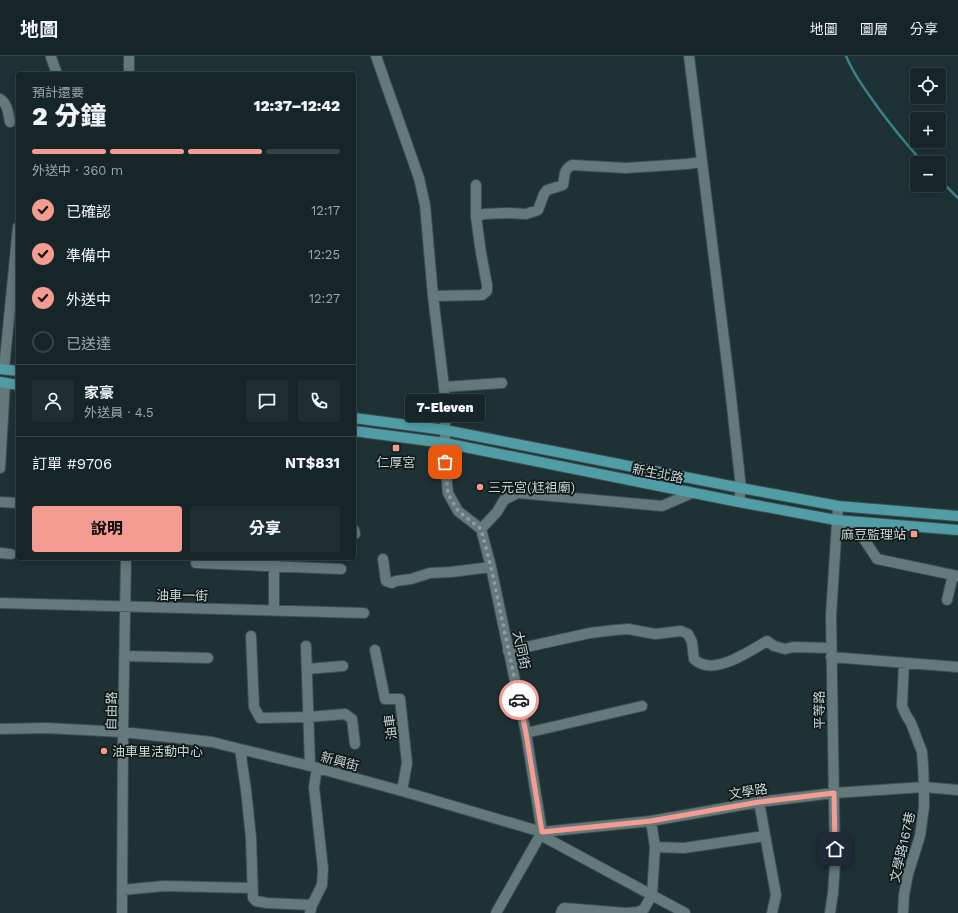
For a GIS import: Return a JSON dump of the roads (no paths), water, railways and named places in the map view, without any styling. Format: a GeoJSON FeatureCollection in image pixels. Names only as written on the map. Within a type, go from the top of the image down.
{"type":"FeatureCollection","features":[{"type":"Feature","properties":{"kind":"main road"},"geometry":{"type":"LineString","coordinates":[[2,369],[16,371]]}},
{"type":"Feature","properties":{"kind":"main road"},"geometry":{"type":"LineString","coordinates":[[3,383],[16,385]]}},
{"type":"Feature","properties":{"kind":"main road","name":"新生北路"},"geometry":{"type":"LineString","coordinates":[[356,418],[445,430],[838,506],[958,516]]}},
{"type":"Feature","properties":{"kind":"main road","name":"新生北路"},"geometry":{"type":"LineString","coordinates":[[356,431],[445,443],[692,493],[836,520],[958,530]]}},
{"type":"Feature","properties":{"kind":"street"},"geometry":{"type":"LineString","coordinates":[[129,56],[129,72]]}},
{"type":"Feature","properties":{"kind":"street"},"geometry":{"type":"LineString","coordinates":[[376,56],[420,178],[425,205],[433,296],[444,387],[445,462],[448,494],[458,511],[481,529],[497,512],[504,500],[518,493],[662,506],[692,493]]}},
{"type":"Feature","properties":{"kind":"street"},"geometry":{"type":"LineString","coordinates":[[688,56],[730,388],[741,488],[739,502]]}},
{"type":"Feature","properties":{"kind":"street"},"geometry":{"type":"LineString","coordinates":[[51,57],[57,72]]}},
{"type":"Feature","properties":{"kind":"street"},"geometry":{"type":"LineString","coordinates":[[0,99],[4,101],[6,105],[10,122]]}},
{"type":"Feature","properties":{"kind":"street"},"geometry":{"type":"LineString","coordinates":[[476,217],[484,214],[526,214],[538,210],[544,194],[548,190],[563,185],[567,168],[572,165],[626,168],[701,162]]}},
{"type":"Feature","properties":{"kind":"street"},"geometry":{"type":"LineString","coordinates":[[433,296],[482,295],[487,291],[476,217],[476,185]]}},
{"type":"Feature","properties":{"kind":"street"},"geometry":{"type":"LineString","coordinates":[[2,369],[16,245]]}},
{"type":"Feature","properties":{"kind":"street"},"geometry":{"type":"LineString","coordinates":[[0,468],[3,383]]}},
{"type":"Feature","properties":{"kind":"street"},"geometry":{"type":"LineString","coordinates":[[444,387],[502,383]]}},
{"type":"Feature","properties":{"kind":"street"},"geometry":{"type":"LineString","coordinates":[[0,502],[16,503]]}},
{"type":"Feature","properties":{"kind":"street","name":"平等路"},"geometry":{"type":"LineString","coordinates":[[830,913],[835,863],[831,616],[838,506]]}},
{"type":"Feature","properties":{"kind":"street"},"geometry":{"type":"LineString","coordinates":[[836,520],[862,536],[877,559],[956,576],[947,600]]}},
{"type":"Feature","properties":{"kind":"street","name":"大同街"},"geometry":{"type":"LineString","coordinates":[[481,529],[491,567],[526,733],[542,832]]}},
{"type":"Feature","properties":{"kind":"street"},"geometry":{"type":"LineString","coordinates":[[0,553],[11,554]]}},
{"type":"Feature","properties":{"kind":"street"},"geometry":{"type":"LineString","coordinates":[[383,559],[386,581],[392,583],[430,573],[491,567]]}},
{"type":"Feature","properties":{"kind":"street","name":"自由路"},"geometry":{"type":"LineString","coordinates":[[122,913],[126,560]]}},
{"type":"Feature","properties":{"kind":"street"},"geometry":{"type":"LineString","coordinates":[[274,562],[274,610]]}},
{"type":"Feature","properties":{"kind":"street"},"geometry":{"type":"LineString","coordinates":[[196,563],[274,562],[341,569]]}},
{"type":"Feature","properties":{"kind":"street","name":"油車一街"},"geometry":{"type":"LineString","coordinates":[[0,603],[364,613]]}},
{"type":"Feature","properties":{"kind":"street"},"geometry":{"type":"LineString","coordinates":[[508,651],[590,634],[628,629],[655,634],[681,631],[688,634],[692,642],[694,659],[702,664],[711,666],[741,657],[767,641],[774,646],[786,649],[793,648],[904,663],[958,667]]}},
{"type":"Feature","properties":{"kind":"street"},"geometry":{"type":"LineString","coordinates":[[251,636],[254,707],[260,718],[308,717],[345,714],[352,719],[355,744]]}},
{"type":"Feature","properties":{"kind":"street"},"geometry":{"type":"LineString","coordinates":[[240,749],[251,838],[253,898],[256,901],[311,909],[322,885],[323,869],[308,717],[306,646]]}},
{"type":"Feature","properties":{"kind":"street","name":"油車"},"geometry":{"type":"LineString","coordinates":[[376,650],[385,699],[400,699],[407,763],[402,791]]}},
{"type":"Feature","properties":{"kind":"street"},"geometry":{"type":"LineString","coordinates":[[125,656],[208,658]]}},
{"type":"Feature","properties":{"kind":"street","name":"文學路167巷"},"geometry":{"type":"LineString","coordinates":[[903,913],[904,895],[908,874],[920,836],[924,807],[922,752],[911,722],[902,706],[904,663]]}},
{"type":"Feature","properties":{"kind":"street"},"geometry":{"type":"LineString","coordinates":[[307,669],[342,666]]}},
{"type":"Feature","properties":{"kind":"street"},"geometry":{"type":"LineString","coordinates":[[526,733],[642,706]]}},
{"type":"Feature","properties":{"kind":"street","name":"新興街"},"geometry":{"type":"LineString","coordinates":[[0,729],[46,728],[123,732],[212,742],[313,767],[402,791],[542,832],[546,838],[685,913]]}},
{"type":"Feature","properties":{"kind":"street","name":"文學路"},"geometry":{"type":"LineString","coordinates":[[542,832],[651,821],[759,802],[834,793],[924,787],[958,790]]}},
{"type":"Feature","properties":{"kind":"street"},"geometry":{"type":"LineString","coordinates":[[759,802],[776,895],[772,913]]}},
{"type":"Feature","properties":{"kind":"street"},"geometry":{"type":"LineString","coordinates":[[561,913],[564,908],[626,913],[644,910],[652,895],[655,847],[651,821]]}},
{"type":"Feature","properties":{"kind":"street"},"geometry":{"type":"LineString","coordinates":[[496,913],[542,832]]}},
{"type":"Feature","properties":{"kind":"street"},"geometry":{"type":"LineString","coordinates":[[655,847],[684,848],[765,836]]}},
{"type":"Feature","properties":{"kind":"street"},"geometry":{"type":"LineString","coordinates":[[122,890],[164,886],[252,888]]}},
{"type":"Feature","properties":{"kind":"waterway"},"geometry":{"type":"LineString","coordinates":[[846,56],[867,93],[907,145],[917,156]]}},
{"type":"Feature","properties":{"kind":"waterway"},"geometry":{"type":"LineString","coordinates":[[946,186],[958,198]]}},
{"type":"Feature","properties":{"kind":"place","name":"仁厚宮"},"geometry":{"type":"Point","coordinates":[396,448]}},
{"type":"Feature","properties":{"kind":"place","name":"7-Eleven"},"geometry":{"type":"Point","coordinates":[445,462]}},
{"type":"Feature","properties":{"kind":"place","name":"三元宮(尪祖廟)"},"geometry":{"type":"Point","coordinates":[480,487]}},
{"type":"Feature","properties":{"kind":"place","name":"麻豆監理站"},"geometry":{"type":"Point","coordinates":[914,534]}},
{"type":"Feature","properties":{"kind":"place","name":"油車里活動中心"},"geometry":{"type":"Point","coordinates":[104,751]}}]}
